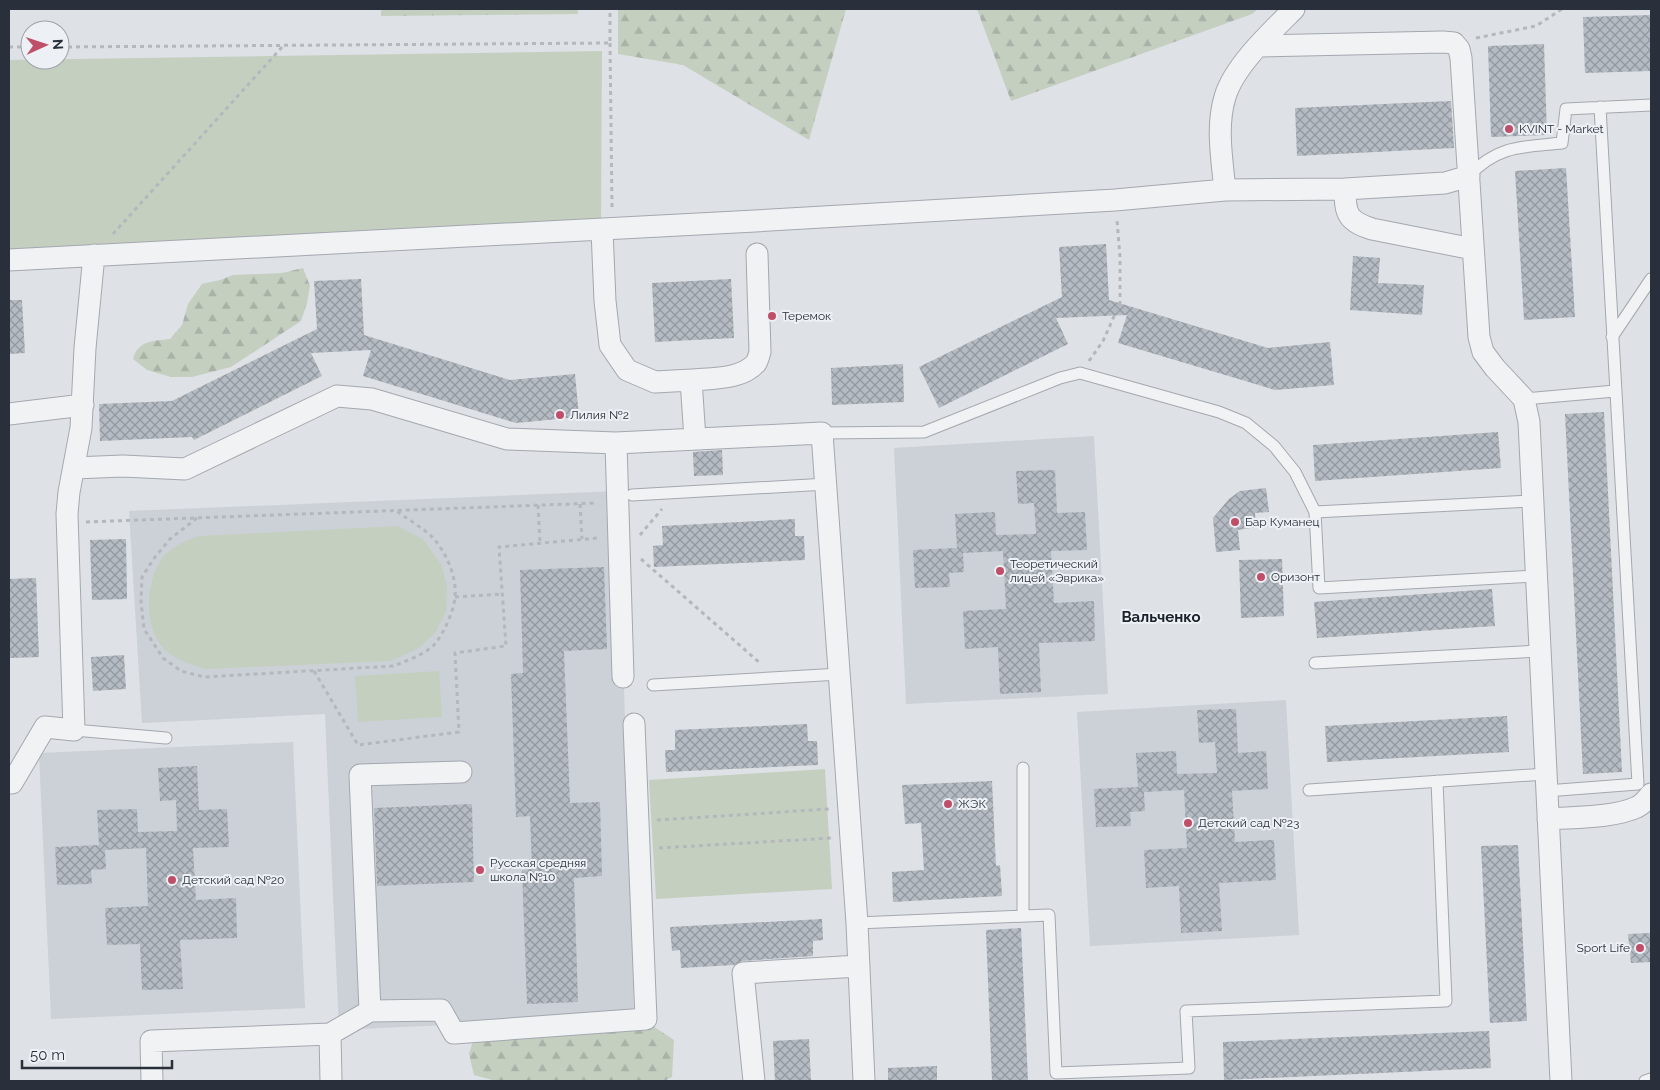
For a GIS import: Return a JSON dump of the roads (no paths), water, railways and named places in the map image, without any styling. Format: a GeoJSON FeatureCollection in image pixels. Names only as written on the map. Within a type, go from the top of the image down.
{"type":"FeatureCollection","features":[{"type":"Feature","properties":{"kind":"street"},"geometry":{"type":"LineString","coordinates":[[1225,190],[1221,143],[1221,115],[1224,97],[1232,78],[1258,46],[1294,9]]}},
{"type":"Feature","properties":{"kind":"street"},"geometry":{"type":"LineString","coordinates":[[1258,46],[1433,42],[1454,43],[1459,49],[1479,336],[1483,352],[1524,400],[1529,422],[1561,1081]]}},
{"type":"Feature","properties":{"kind":"street"},"geometry":{"type":"LineString","coordinates":[[9,260],[1115,200],[1225,190],[1345,189],[1445,182],[1469,176]]}},
{"type":"Feature","properties":{"kind":"street"},"geometry":{"type":"LineString","coordinates":[[1345,189],[1345,199],[1349,214],[1351,220],[1356,224],[1372,229],[1474,249]]}},
{"type":"Feature","properties":{"kind":"street"},"geometry":{"type":"LineString","coordinates":[[607,229],[605,301],[610,345],[627,370],[655,382],[731,376],[747,370],[756,362],[760,352],[757,254]]}},
{"type":"Feature","properties":{"kind":"street"},"geometry":{"type":"LineString","coordinates":[[9,783],[12,783],[45,728],[74,730],[67,514],[81,428],[85,348],[94,255]]}},
{"type":"Feature","properties":{"kind":"street"},"geometry":{"type":"LineString","coordinates":[[691,380],[695,439]]}},
{"type":"Feature","properties":{"kind":"street"},"geometry":{"type":"LineString","coordinates":[[74,468],[123,466],[185,469],[338,396],[372,399],[507,439],[616,443],[822,433],[857,923],[864,1081]]}},
{"type":"Feature","properties":{"kind":"street"},"geometry":{"type":"LineString","coordinates":[[9,414],[83,405]]}},
{"type":"Feature","properties":{"kind":"street"},"geometry":{"type":"LineString","coordinates":[[616,443],[625,499],[623,677]]}},
{"type":"Feature","properties":{"kind":"street"},"geometry":{"type":"LineString","coordinates":[[152,1081],[151,1041],[330,1034],[370,1011],[441,1010],[454,1032],[646,1019],[634,724]]}},
{"type":"Feature","properties":{"kind":"street"},"geometry":{"type":"LineString","coordinates":[[370,1011],[360,775],[461,772]]}},
{"type":"Feature","properties":{"kind":"street"},"geometry":{"type":"LineString","coordinates":[[1548,818],[1583,817],[1628,811],[1639,806],[1651,794]]}},
{"type":"Feature","properties":{"kind":"street"},"geometry":{"type":"LineString","coordinates":[[754,1081],[743,973],[858,966]]}},
{"type":"Feature","properties":{"kind":"street"},"geometry":{"type":"LineString","coordinates":[[330,1034],[331,1081]]}},
{"type":"Feature","properties":{"kind":"lane"},"geometry":{"type":"LineString","coordinates":[[1469,176],[1486,160],[1510,149],[1562,143],[1566,108],[1651,105]]}},
{"type":"Feature","properties":{"kind":"lane"},"geometry":{"type":"LineString","coordinates":[[1309,790],[1437,781],[1638,784],[1600,107]]}},
{"type":"Feature","properties":{"kind":"lane"},"geometry":{"type":"LineString","coordinates":[[1612,337],[1651,279]]}},
{"type":"Feature","properties":{"kind":"lane"},"geometry":{"type":"LineString","coordinates":[[822,433],[924,432],[1060,378],[1080,374],[1220,412],[1246,423],[1274,446],[1295,472],[1315,512],[1318,588],[1536,576]]}},
{"type":"Feature","properties":{"kind":"lane"},"geometry":{"type":"LineString","coordinates":[[1524,400],[1615,391]]}},
{"type":"Feature","properties":{"kind":"lane"},"geometry":{"type":"LineString","coordinates":[[625,499],[827,484]]}},
{"type":"Feature","properties":{"kind":"lane"},"geometry":{"type":"LineString","coordinates":[[1315,512],[1532,501]]}},
{"type":"Feature","properties":{"kind":"lane"},"geometry":{"type":"LineString","coordinates":[[1315,663],[1540,651]]}},
{"type":"Feature","properties":{"kind":"lane"},"geometry":{"type":"LineString","coordinates":[[653,686],[840,674]]}},
{"type":"Feature","properties":{"kind":"lane"},"geometry":{"type":"LineString","coordinates":[[74,730],[166,738]]}},
{"type":"Feature","properties":{"kind":"lane"},"geometry":{"type":"LineString","coordinates":[[1022,768],[1023,916]]}},
{"type":"Feature","properties":{"kind":"lane"},"geometry":{"type":"LineString","coordinates":[[857,923],[1049,915],[1056,1073],[1189,1068],[1186,1011],[1446,1001],[1437,781]]}},
{"type":"Feature","properties":{"kind":"lane"},"geometry":{"type":"LineString","coordinates":[[1645,1081],[1651,1079]]}},
{"type":"Feature","properties":{"kind":"place","name":"KVINT - Market"},"geometry":{"type":"Point","coordinates":[1509,129]}},
{"type":"Feature","properties":{"kind":"place","name":"Теремок"},"geometry":{"type":"Point","coordinates":[772,316]}},
{"type":"Feature","properties":{"kind":"place","name":"Лилия №2"},"geometry":{"type":"Point","coordinates":[560,415]}},
{"type":"Feature","properties":{"kind":"place","name":"Бар Куманец"},"geometry":{"type":"Point","coordinates":[1235,522]}},
{"type":"Feature","properties":{"kind":"place","name":"Теоретический лицей «Эврика»"},"geometry":{"type":"Point","coordinates":[1000,571]}},
{"type":"Feature","properties":{"kind":"place","name":"Оризонт"},"geometry":{"type":"Point","coordinates":[1261,577]}},
{"type":"Feature","properties":{"kind":"place","name":"ЖЭК"},"geometry":{"type":"Point","coordinates":[948,804]}},
{"type":"Feature","properties":{"kind":"place","name":"Детский сад №23"},"geometry":{"type":"Point","coordinates":[1188,823]}},
{"type":"Feature","properties":{"kind":"place","name":"Русская средняя школа №10"},"geometry":{"type":"Point","coordinates":[480,870]}},
{"type":"Feature","properties":{"kind":"place","name":"Детский сад №20"},"geometry":{"type":"Point","coordinates":[172,880]}},
{"type":"Feature","properties":{"kind":"place","name":"Sport Life"},"geometry":{"type":"Point","coordinates":[1640,948]}},
{"type":"Feature","properties":{"kind":"district","name":"Вальченко"},"geometry":{"type":"Point","coordinates":[1161,617]}}]}
